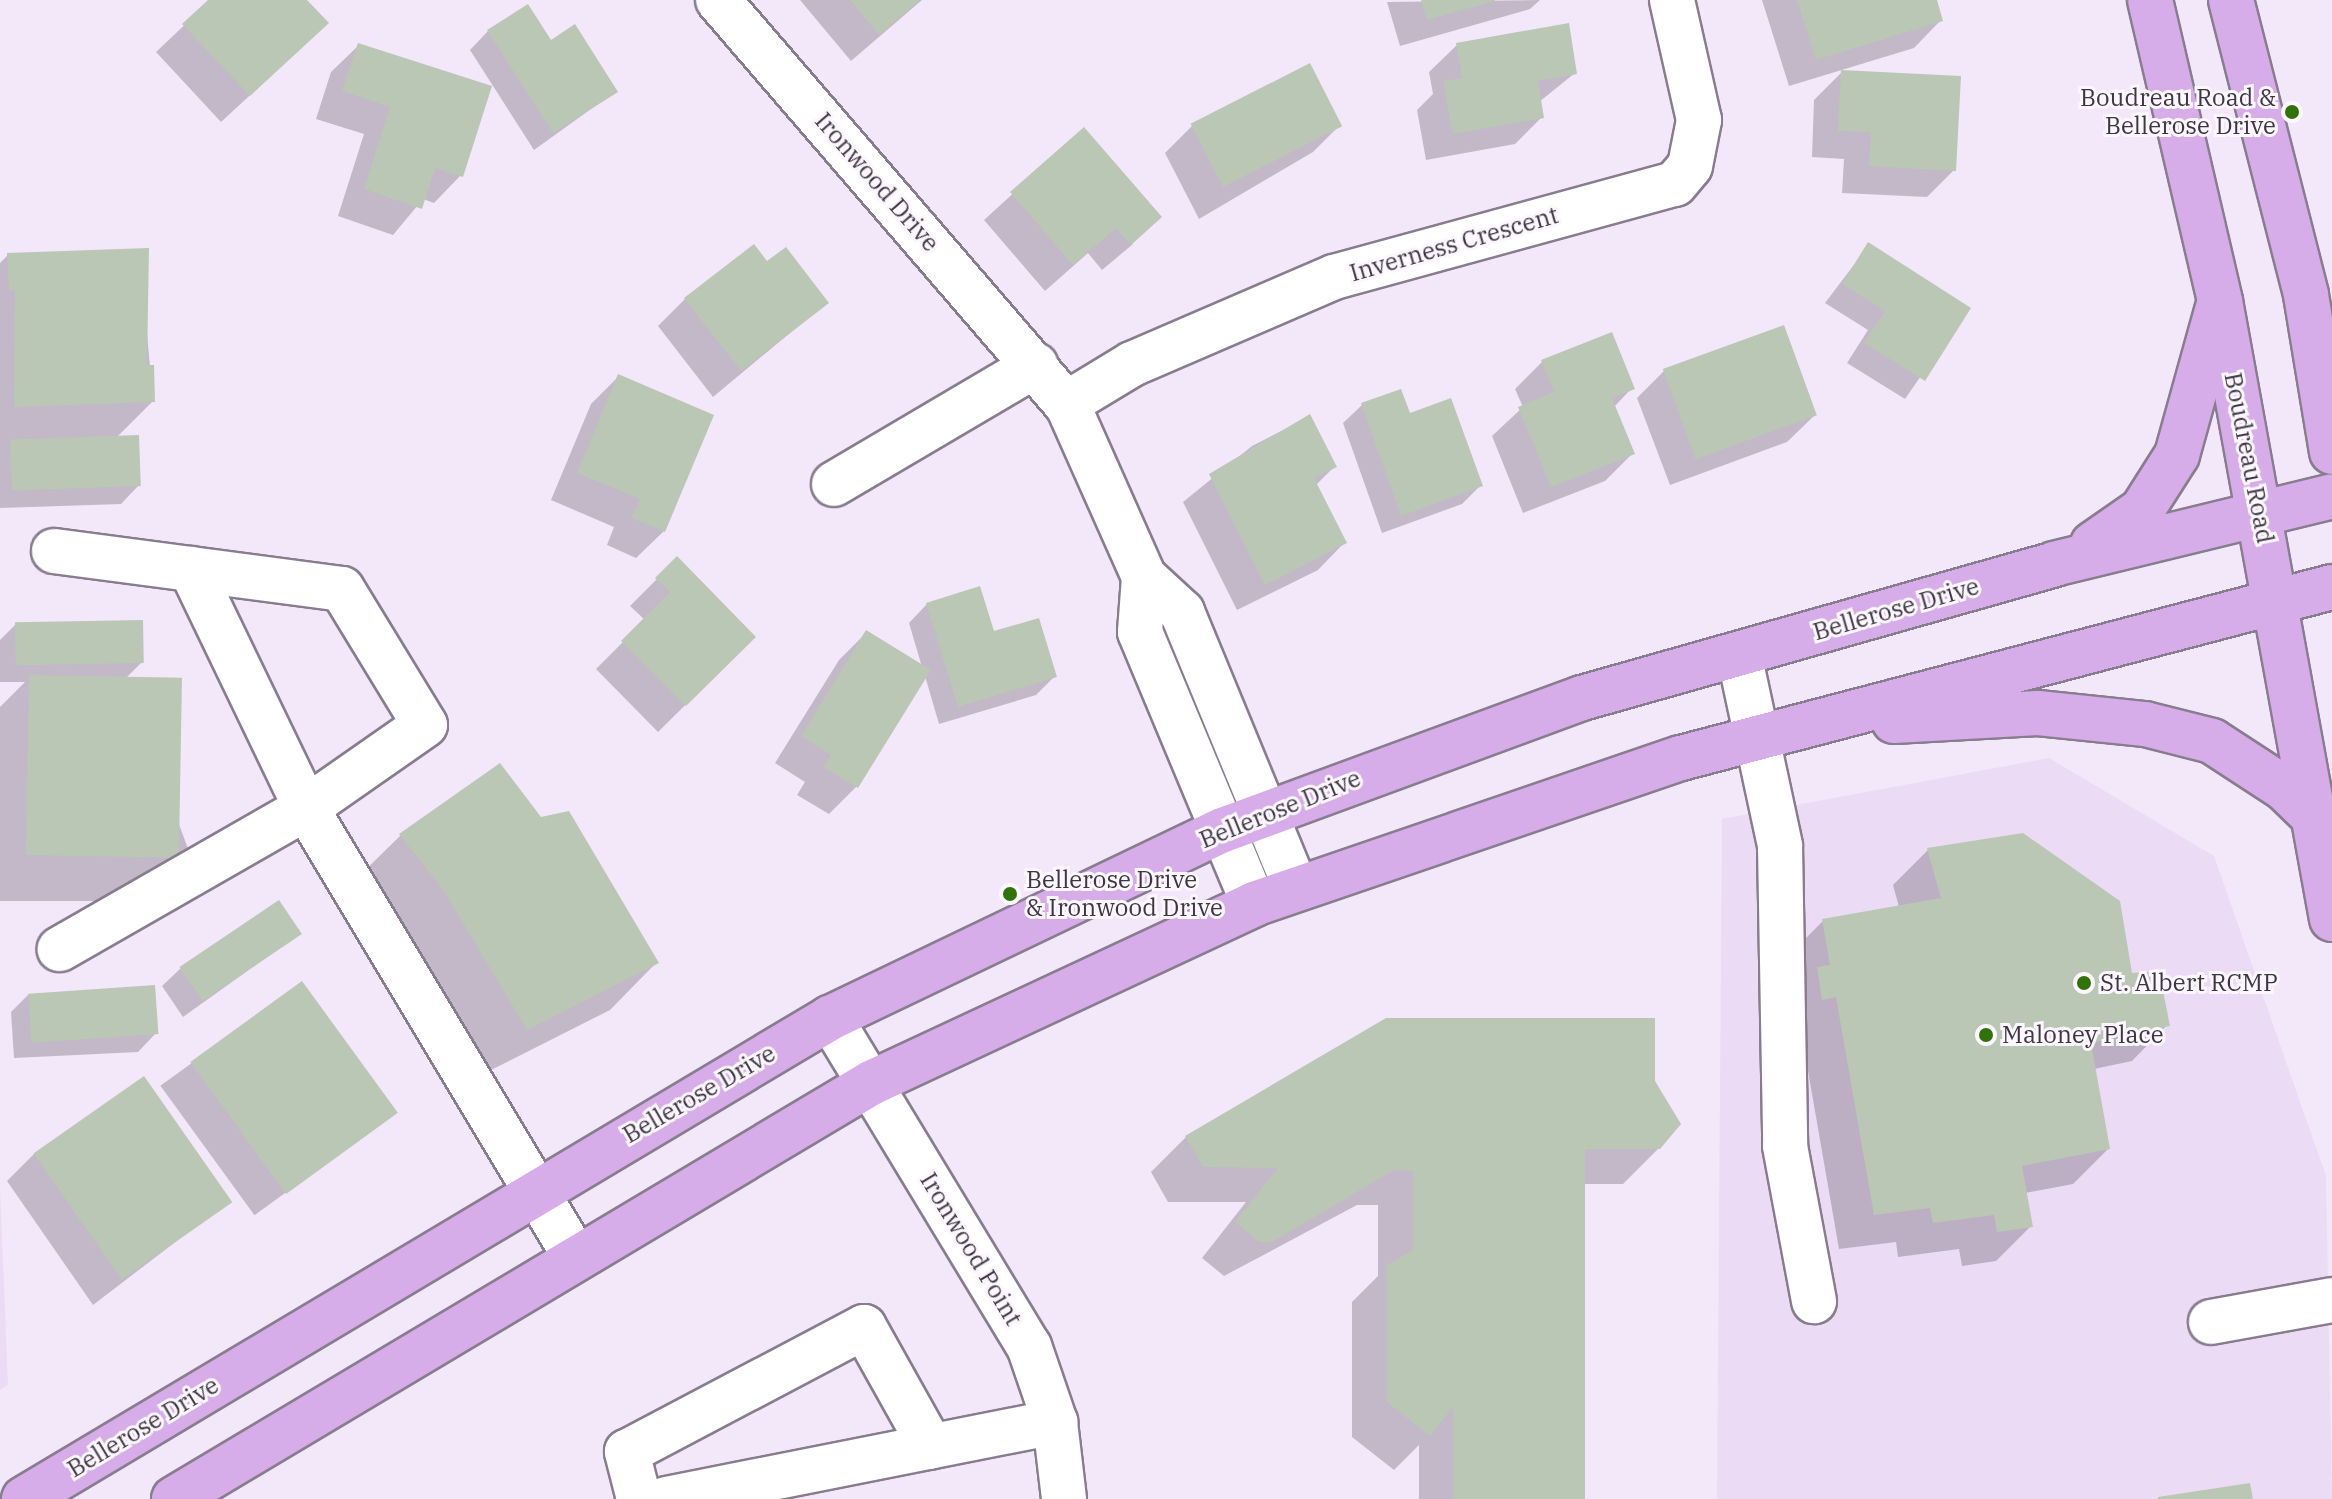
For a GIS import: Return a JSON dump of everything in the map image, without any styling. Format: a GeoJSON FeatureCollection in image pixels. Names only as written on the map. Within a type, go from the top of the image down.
{"type":"FeatureCollection","features":[{"type":"Feature","properties":{"kind":"main road","name":"Boudreau Road"},"geometry":{"type":"LineString","coordinates":[[2150,0],[2220,301],[2332,919]]}},
{"type":"Feature","properties":{"kind":"main road"},"geometry":{"type":"LineString","coordinates":[[2231,0],[2306,295],[2332,452]]}},
{"type":"Feature","properties":{"kind":"main road"},"geometry":{"type":"LineString","coordinates":[[2306,295],[2332,336]]}},
{"type":"Feature","properties":{"kind":"main road"},"geometry":{"type":"LineString","coordinates":[[2054,564],[2127,522],[2167,475],[2220,301]]}},
{"type":"Feature","properties":{"kind":"main road","name":"Bellerose Drive"},"geometry":{"type":"LineString","coordinates":[[24,1499],[535,1189],[830,1018],[1223,830],[1495,726],[2054,564],[2332,496]]}},
{"type":"Feature","properties":{"kind":"main road"},"geometry":{"type":"LineString","coordinates":[[174,1499],[871,1083],[1254,904],[1571,792],[1799,726],[2332,587]]}},
{"type":"Feature","properties":{"kind":"main road"},"geometry":{"type":"LineString","coordinates":[[1799,726],[2038,713],[2145,724],[2212,741],[2284,788],[2314,817]]}},
{"type":"Feature","properties":{"kind":"street","name":"Ironwood Drive"},"geometry":{"type":"LineString","coordinates":[[718,0],[1036,365],[1066,404],[1144,577],[1182,612],[1296,888]]}},
{"type":"Feature","properties":{"kind":"street","name":"Inverness Crescent"},"geometry":{"type":"LineString","coordinates":[[1066,404],[1132,364],[1334,277],[1675,184],[1690,166],[1699,120],[1672,0]]}},
{"type":"Feature","properties":{"kind":"street"},"geometry":{"type":"LineString","coordinates":[[834,484],[1036,365]]}},
{"type":"Feature","properties":{"kind":"street"},"geometry":{"type":"LineString","coordinates":[[54,551],[342,589],[425,725],[306,808],[60,949]]}},
{"type":"Feature","properties":{"kind":"street"},"geometry":{"type":"LineString","coordinates":[[191,569],[306,808],[576,1258]]}},
{"type":"Feature","properties":{"kind":"street","name":"Ironwood Drive"},"geometry":{"type":"LineString","coordinates":[[1144,577],[1140,632],[1254,904]]}},
{"type":"Feature","properties":{"kind":"street"},"geometry":{"type":"LineString","coordinates":[[1739,654],[1780,846],[1785,1146],[1814,1301]]}},
{"type":"Feature","properties":{"kind":"street","name":"Ironwood Point"},"geometry":{"type":"LineString","coordinates":[[830,1018],[1014,1317],[1055,1422],[1064,1499]]}},
{"type":"Feature","properties":{"kind":"street"},"geometry":{"type":"LineString","coordinates":[[2211,1322],[2332,1300]]}},
{"type":"Feature","properties":{"kind":"street"},"geometry":{"type":"LineString","coordinates":[[639,1499],[627,1452],[864,1327],[931,1447]]}},
{"type":"Feature","properties":{"kind":"street"},"geometry":{"type":"LineString","coordinates":[[666,1499],[1055,1422]]}},
{"type":"Feature","properties":{"kind":"shaded area"},"geometry":{"type":"Polygon","coordinates":[[[2049,758],[2214,856],[2326,1176],[2332,1499],[1717,1499],[1722,819],[2049,758]]]}},
{"type":"Feature","properties":{"kind":"shaded area"},"geometry":{"type":"Polygon","coordinates":[[[0,1190],[8,1385],[0,1390],[0,1190]]]}},
{"type":"Feature","properties":{"kind":"building"},"geometry":{"type":"Polygon","coordinates":[[[208,0],[307,0],[329,23],[250,96],[182,24],[208,0]]]}},
{"type":"Feature","properties":{"kind":"building"},"geometry":{"type":"Polygon","coordinates":[[[850,0],[920,0],[879,35],[850,0]]]}},
{"type":"Feature","properties":{"kind":"building"},"geometry":{"type":"Polygon","coordinates":[[[1421,0],[1495,0],[1495,1],[1427,20],[1421,0]]]}},
{"type":"Feature","properties":{"kind":"building"},"geometry":{"type":"Polygon","coordinates":[[[1797,0],[1937,0],[1943,21],[1816,60],[1797,0]]]}},
{"type":"Feature","properties":{"kind":"building"},"geometry":{"type":"Polygon","coordinates":[[[528,4],[551,40],[575,24],[618,92],[553,133],[487,30],[528,4]]]}},
{"type":"Feature","properties":{"kind":"building"},"geometry":{"type":"Polygon","coordinates":[[[1569,23],[1577,74],[1538,81],[1544,118],[1453,134],[1443,81],[1462,78],[1456,43],[1569,23]]]}},
{"type":"Feature","properties":{"kind":"building"},"geometry":{"type":"Polygon","coordinates":[[[358,43],[492,86],[463,177],[435,168],[422,209],[364,189],[390,107],[342,91],[358,43]]]}},
{"type":"Feature","properties":{"kind":"building"},"geometry":{"type":"Polygon","coordinates":[[[1310,63],[1342,126],[1223,187],[1191,124],[1310,63]]]}},
{"type":"Feature","properties":{"kind":"building"},"geometry":{"type":"Polygon","coordinates":[[[1841,70],[1961,76],[1956,171],[1869,166],[1871,132],[1838,131],[1841,70]]]}},
{"type":"Feature","properties":{"kind":"building"},"geometry":{"type":"Polygon","coordinates":[[[1084,127],[1162,217],[1131,245],[1116,228],[1073,265],[1010,192],[1084,127]]]}},
{"type":"Feature","properties":{"kind":"building"},"geometry":{"type":"Polygon","coordinates":[[[1868,242],[1971,308],[1925,381],[1864,343],[1885,311],[1842,284],[1868,242]]]}},
{"type":"Feature","properties":{"kind":"building"},"geometry":{"type":"Polygon","coordinates":[[[754,244],[767,261],[786,247],[829,303],[741,371],[684,298],[754,244]]]}},
{"type":"Feature","properties":{"kind":"building"},"geometry":{"type":"Polygon","coordinates":[[[149,248],[147,365],[154,365],[155,402],[14,407],[15,290],[9,290],[7,253],[149,248]]]}},
{"type":"Feature","properties":{"kind":"building"},"geometry":{"type":"Polygon","coordinates":[[[1784,325],[1817,415],[1696,459],[1663,369],[1784,325]]]}},
{"type":"Feature","properties":{"kind":"building"},"geometry":{"type":"Polygon","coordinates":[[[1612,332],[1635,389],[1612,398],[1635,454],[1551,487],[1518,407],[1554,392],[1541,360],[1612,332]]]}},
{"type":"Feature","properties":{"kind":"building"},"geometry":{"type":"Polygon","coordinates":[[[618,374],[714,415],[665,532],[632,518],[640,499],[577,473],[618,374]]]}},
{"type":"Feature","properties":{"kind":"building"},"geometry":{"type":"Polygon","coordinates":[[[1401,389],[1410,413],[1451,398],[1483,486],[1401,516],[1361,403],[1401,389]]]}},
{"type":"Feature","properties":{"kind":"building"},"geometry":{"type":"Polygon","coordinates":[[[1310,414],[1337,467],[1314,478],[1347,543],[1265,585],[1209,474],[1310,414]]]}},
{"type":"Feature","properties":{"kind":"building"},"geometry":{"type":"Polygon","coordinates":[[[139,435],[141,486],[12,490],[10,440],[139,435]]]}},
{"type":"Feature","properties":{"kind":"building"},"geometry":{"type":"Polygon","coordinates":[[[677,556],[756,637],[686,706],[621,641],[670,592],[655,578],[677,556]]]}},
{"type":"Feature","properties":{"kind":"building"},"geometry":{"type":"Polygon","coordinates":[[[980,586],[994,631],[1039,618],[1057,677],[958,707],[926,603],[980,586]]]}},
{"type":"Feature","properties":{"kind":"building"},"geometry":{"type":"Polygon","coordinates":[[[143,620],[144,663],[16,665],[15,622],[143,620]]]}},
{"type":"Feature","properties":{"kind":"building"},"geometry":{"type":"Polygon","coordinates":[[[866,630],[931,670],[858,788],[823,767],[831,755],[801,736],[866,630]]]}},
{"type":"Feature","properties":{"kind":"building"},"geometry":{"type":"Polygon","coordinates":[[[29,675],[182,678],[179,858],[26,855],[29,675]]]}},
{"type":"Feature","properties":{"kind":"building"},"geometry":{"type":"Polygon","coordinates":[[[500,763],[541,817],[569,811],[659,963],[527,1030],[442,888],[399,834],[500,763]]]}},
{"type":"Feature","properties":{"kind":"building","name":"Maloney Place"},"geometry":{"type":"Polygon","coordinates":[[[2023,833],[2120,901],[2132,973],[2159,971],[2170,1026],[2091,1043],[2110,1149],[2022,1166],[2033,1227],[1997,1232],[1994,1215],[1933,1223],[1930,1208],[1874,1215],[1836,997],[1822,1000],[1817,967],[1830,965],[1822,919],[1941,898],[1927,848],[2023,833]]]}},
{"type":"Feature","properties":{"kind":"building"},"geometry":{"type":"Polygon","coordinates":[[[279,900],[302,934],[202,1001],[180,967],[279,900]]]}},
{"type":"Feature","properties":{"kind":"building"},"geometry":{"type":"Polygon","coordinates":[[[302,981],[398,1113],[286,1194],[190,1062],[302,981]]]}},
{"type":"Feature","properties":{"kind":"building"},"geometry":{"type":"Polygon","coordinates":[[[155,985],[158,1034],[32,1043],[28,994],[155,985]]]}},
{"type":"Feature","properties":{"kind":"building"},"geometry":{"type":"Polygon","coordinates":[[[1386,1018],[1655,1018],[1655,1081],[1681,1124],[1660,1149],[1585,1149],[1585,1499],[1453,1499],[1453,1407],[1430,1436],[1387,1402],[1387,1265],[1413,1250],[1413,1171],[1394,1170],[1272,1242],[1259,1242],[1235,1222],[1278,1168],[1203,1167],[1185,1136],[1386,1018]]]}},
{"type":"Feature","properties":{"kind":"building"},"geometry":{"type":"Polygon","coordinates":[[[144,1076],[232,1202],[122,1280],[33,1153],[144,1076]]]}},
{"type":"Feature","properties":{"kind":"building"},"geometry":{"type":"Polygon","coordinates":[[[2250,1483],[2253,1499],[2158,1499],[2158,1497],[2250,1483]]]}},
{"type":"Feature","properties":{"kind":"place","name":"Boudreau Road & Bellerose Drive"},"geometry":{"type":"Point","coordinates":[2292,112]}},
{"type":"Feature","properties":{"kind":"place","name":"Bellerose Drive & Ironwood Drive"},"geometry":{"type":"Point","coordinates":[1010,894]}},
{"type":"Feature","properties":{"kind":"place","name":"St. Albert RCMP"},"geometry":{"type":"Point","coordinates":[2084,983]}},
{"type":"Feature","properties":{"kind":"place","name":"Maloney Place"},"geometry":{"type":"Point","coordinates":[1986,1035]}}]}
